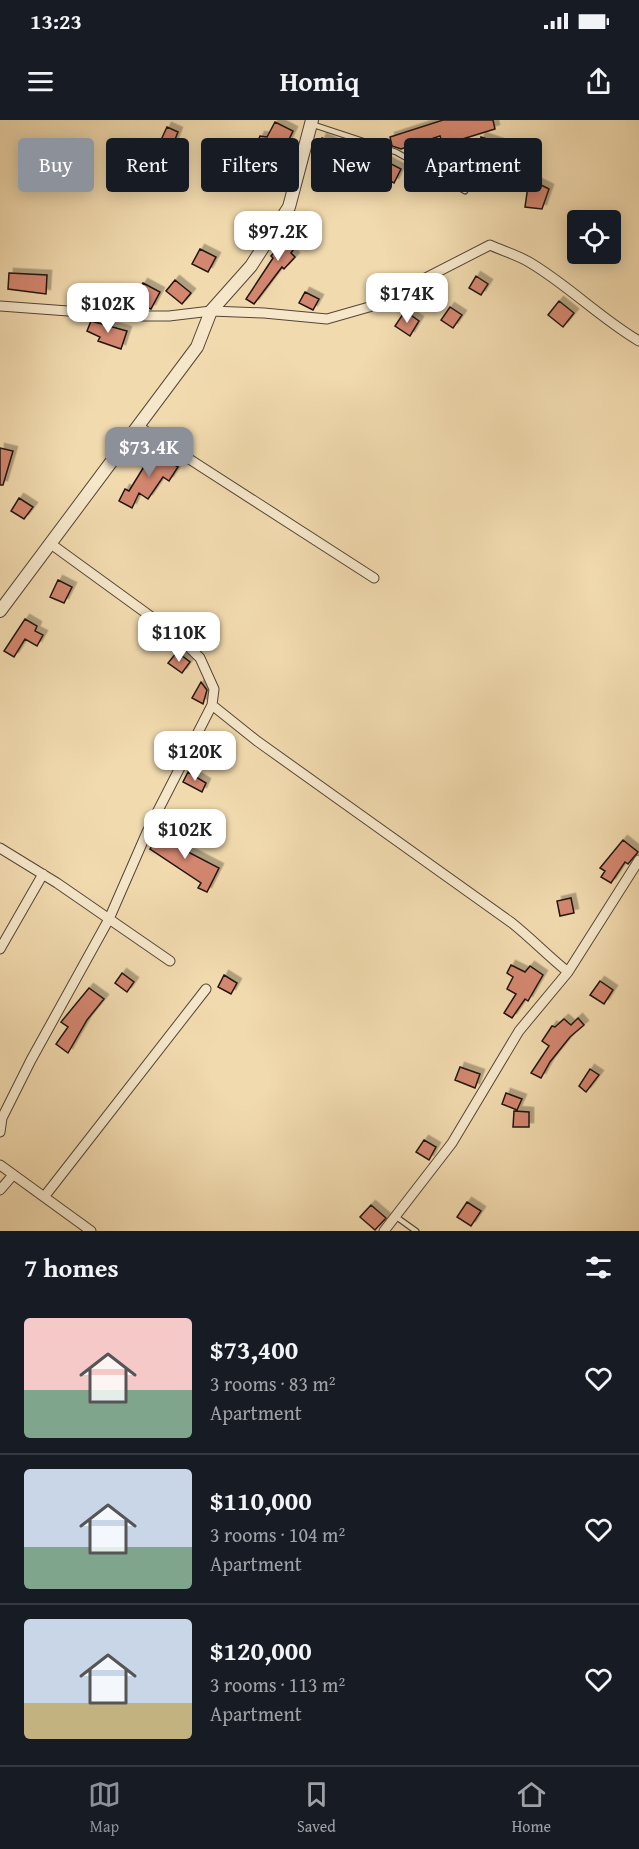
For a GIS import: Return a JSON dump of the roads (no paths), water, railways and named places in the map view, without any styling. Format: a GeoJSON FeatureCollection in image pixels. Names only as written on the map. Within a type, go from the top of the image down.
{"type":"FeatureCollection","features":[{"type":"Feature","properties":{"kind":"street"},"geometry":{"type":"LineString","coordinates":[[0,611],[197,347],[211,311],[251,266],[289,207],[311,122]]}},
{"type":"Feature","properties":{"kind":"street"},"geometry":{"type":"LineString","coordinates":[[0,306],[136,316],[170,316],[211,311],[327,319],[369,307],[490,245],[527,261],[564,286],[611,325],[639,341]]}},
{"type":"Feature","properties":{"kind":"street"},"geometry":{"type":"LineString","coordinates":[[138,426],[374,578]]}},
{"type":"Feature","properties":{"kind":"street"},"geometry":{"type":"LineString","coordinates":[[0,1132],[2,1118],[31,1060],[109,919],[147,832],[212,705],[214,689],[200,658],[179,637],[51,544]]}},
{"type":"Feature","properties":{"kind":"street"},"geometry":{"type":"LineString","coordinates":[[212,705],[257,741],[512,923],[533,939],[543,953],[568,972]]}},
{"type":"Feature","properties":{"kind":"street"},"geometry":{"type":"LineString","coordinates":[[0,848],[170,961]]}},
{"type":"Feature","properties":{"kind":"street"},"geometry":{"type":"LineString","coordinates":[[384,1231],[452,1143],[519,1031],[568,972],[639,860]]}},
{"type":"Feature","properties":{"kind":"street"},"geometry":{"type":"LineString","coordinates":[[0,950],[42,874]]}},
{"type":"Feature","properties":{"kind":"street"},"geometry":{"type":"LineString","coordinates":[[44,1197],[206,989]]}},
{"type":"Feature","properties":{"kind":"street"},"geometry":{"type":"LineString","coordinates":[[0,1165],[91,1231]]}},
{"type":"Feature","properties":{"kind":"street"},"geometry":{"type":"LineString","coordinates":[[0,1190],[13,1175]]}},
{"type":"Feature","properties":{"kind":"lane"},"geometry":{"type":"LineString","coordinates":[[311,122],[404,157]]}},
{"type":"Feature","properties":{"kind":"lane"},"geometry":{"type":"LineString","coordinates":[[395,1216],[416,1231]]}}]}
